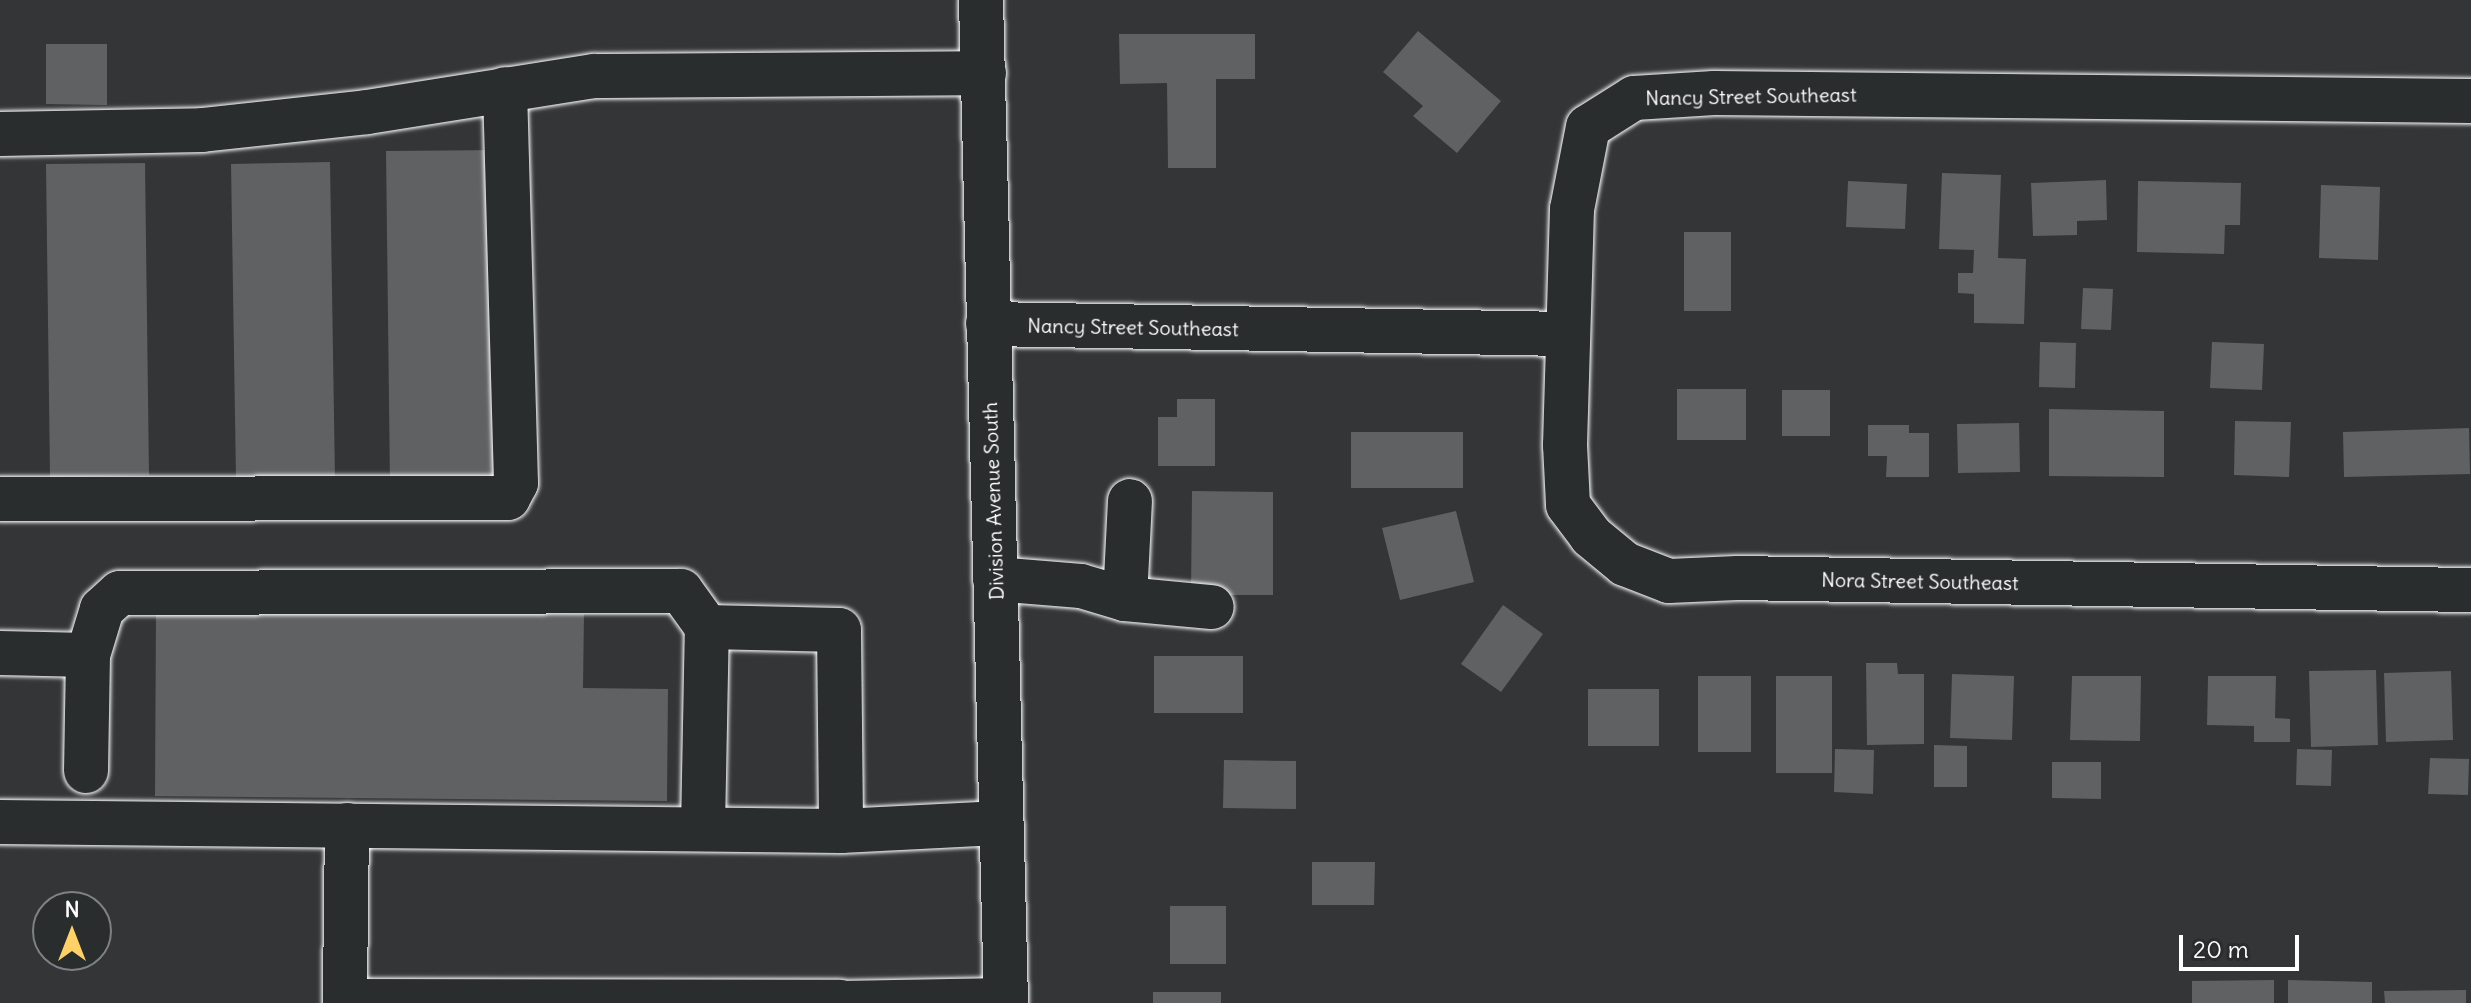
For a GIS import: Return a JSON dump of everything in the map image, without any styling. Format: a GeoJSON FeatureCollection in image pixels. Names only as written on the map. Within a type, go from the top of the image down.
{"type":"FeatureCollection","features":[{"type":"Feature","properties":{"kind":"street","name":"Division Avenue South"},"geometry":{"type":"LineString","coordinates":[[981,0],[1006,1002]]}},
{"type":"Feature","properties":{"kind":"street"},"geometry":{"type":"LineString","coordinates":[[0,134],[202,130],[367,112],[594,76],[984,73]]}},
{"type":"Feature","properties":{"kind":"street"},"geometry":{"type":"LineString","coordinates":[[0,499],[508,498],[516,483],[505,89]]}},
{"type":"Feature","properties":{"kind":"street","name":"Nancy Street Southeast"},"geometry":{"type":"LineString","coordinates":[[988,324],[1568,334],[1572,209],[1588,127],[1634,98],[1714,93],[2471,101]]}},
{"type":"Feature","properties":{"kind":"street","name":"Nora Street Southeast"},"geometry":{"type":"LineString","coordinates":[[1568,334],[1568,505],[1591,536],[1625,564],[1669,581],[2471,590]]}},
{"type":"Feature","properties":{"kind":"street"},"geometry":{"type":"LineString","coordinates":[[1125,599],[1130,501]]}},
{"type":"Feature","properties":{"kind":"street"},"geometry":{"type":"LineString","coordinates":[[995,579],[1081,586],[1125,599],[1212,607]]}},
{"type":"Feature","properties":{"kind":"street"},"geometry":{"type":"LineString","coordinates":[[86,771],[88,655],[102,609],[120,593],[681,591],[707,627],[703,829]]}},
{"type":"Feature","properties":{"kind":"street"},"geometry":{"type":"LineString","coordinates":[[707,627],[839,630],[841,831]]}},
{"type":"Feature","properties":{"kind":"street"},"geometry":{"type":"LineString","coordinates":[[0,653],[88,655]]}},
{"type":"Feature","properties":{"kind":"street"},"geometry":{"type":"LineString","coordinates":[[0,822],[841,831],[914,823],[1001,823]]}},
{"type":"Feature","properties":{"kind":"street"},"geometry":{"type":"LineString","coordinates":[[347,825],[345,1001],[1006,1002]]}},
{"type":"Feature","properties":{"kind":"building"},"geometry":{"type":"Polygon","coordinates":[[[1418,31],[1501,101],[1457,153],[1413,116],[1423,106],[1383,72],[1418,31]]]}},
{"type":"Feature","properties":{"kind":"building"},"geometry":{"type":"Polygon","coordinates":[[[1119,34],[1255,34],[1255,79],[1216,79],[1216,168],[1168,168],[1167,83],[1120,84],[1119,34]]]}},
{"type":"Feature","properties":{"kind":"building"},"geometry":{"type":"Polygon","coordinates":[[[46,44],[107,44],[107,105],[46,104],[46,44]]]}},
{"type":"Feature","properties":{"kind":"building"},"geometry":{"type":"Polygon","coordinates":[[[504,150],[507,484],[390,485],[386,151],[504,150]]]}},
{"type":"Feature","properties":{"kind":"building"},"geometry":{"type":"Polygon","coordinates":[[[330,162],[335,479],[236,480],[231,164],[330,162]]]}},
{"type":"Feature","properties":{"kind":"building"},"geometry":{"type":"Polygon","coordinates":[[[145,163],[149,475],[50,477],[46,164],[145,163]]]}},
{"type":"Feature","properties":{"kind":"building"},"geometry":{"type":"Polygon","coordinates":[[[1942,173],[2001,175],[1998,258],[2026,259],[2024,324],[1974,323],[1974,294],[1958,293],[1958,273],[1973,273],[1974,250],[1939,249],[1942,173]]]}},
{"type":"Feature","properties":{"kind":"building"},"geometry":{"type":"Polygon","coordinates":[[[2106,180],[2107,220],[2077,221],[2077,235],[2033,236],[2031,183],[2106,180]]]}},
{"type":"Feature","properties":{"kind":"building"},"geometry":{"type":"Polygon","coordinates":[[[1848,181],[1907,184],[1905,229],[1846,227],[1848,181]]]}},
{"type":"Feature","properties":{"kind":"building"},"geometry":{"type":"Polygon","coordinates":[[[2138,181],[2241,183],[2240,225],[2225,225],[2224,254],[2137,252],[2138,181]]]}},
{"type":"Feature","properties":{"kind":"building"},"geometry":{"type":"Polygon","coordinates":[[[2321,185],[2380,187],[2378,260],[2319,258],[2321,185]]]}},
{"type":"Feature","properties":{"kind":"building"},"geometry":{"type":"Polygon","coordinates":[[[1684,232],[1731,232],[1731,311],[1684,311],[1684,232]]]}},
{"type":"Feature","properties":{"kind":"building"},"geometry":{"type":"Polygon","coordinates":[[[2083,288],[2113,289],[2111,330],[2081,329],[2083,288]]]}},
{"type":"Feature","properties":{"kind":"building"},"geometry":{"type":"Polygon","coordinates":[[[2040,342],[2076,343],[2075,388],[2039,387],[2040,342]]]}},
{"type":"Feature","properties":{"kind":"building"},"geometry":{"type":"Polygon","coordinates":[[[2212,342],[2264,344],[2262,390],[2210,388],[2212,342]]]}},
{"type":"Feature","properties":{"kind":"building"},"geometry":{"type":"Polygon","coordinates":[[[1677,389],[1746,389],[1746,440],[1677,440],[1677,389]]]}},
{"type":"Feature","properties":{"kind":"building"},"geometry":{"type":"Polygon","coordinates":[[[1782,390],[1830,390],[1830,436],[1782,436],[1782,390]]]}},
{"type":"Feature","properties":{"kind":"building"},"geometry":{"type":"Polygon","coordinates":[[[1177,399],[1215,399],[1215,466],[1158,466],[1158,417],[1177,417],[1177,399]]]}},
{"type":"Feature","properties":{"kind":"building"},"geometry":{"type":"Polygon","coordinates":[[[2049,409],[2164,411],[2164,477],[2049,476],[2049,409]]]}},
{"type":"Feature","properties":{"kind":"building"},"geometry":{"type":"Polygon","coordinates":[[[2235,421],[2291,422],[2289,477],[2234,475],[2235,421]]]}},
{"type":"Feature","properties":{"kind":"building"},"geometry":{"type":"Polygon","coordinates":[[[2019,423],[2020,472],[1958,473],[1957,424],[2019,423]]]}},
{"type":"Feature","properties":{"kind":"building"},"geometry":{"type":"Polygon","coordinates":[[[1868,425],[1909,425],[1909,433],[1929,433],[1929,477],[1886,477],[1887,456],[1868,456],[1868,425]]]}},
{"type":"Feature","properties":{"kind":"building"},"geometry":{"type":"Polygon","coordinates":[[[2469,428],[2470,474],[2344,477],[2343,432],[2469,428]]]}},
{"type":"Feature","properties":{"kind":"building"},"geometry":{"type":"Polygon","coordinates":[[[1351,432],[1463,432],[1463,488],[1351,488],[1351,432]]]}},
{"type":"Feature","properties":{"kind":"building"},"geometry":{"type":"Polygon","coordinates":[[[1192,491],[1273,492],[1273,595],[1191,595],[1192,491]]]}},
{"type":"Feature","properties":{"kind":"building"},"geometry":{"type":"Polygon","coordinates":[[[1456,511],[1474,582],[1400,600],[1382,528],[1456,511]]]}},
{"type":"Feature","properties":{"kind":"building"},"geometry":{"type":"Polygon","coordinates":[[[1503,605],[1543,634],[1501,692],[1461,664],[1503,605]]]}},
{"type":"Feature","properties":{"kind":"building"},"geometry":{"type":"Polygon","coordinates":[[[156,609],[584,614],[583,688],[668,689],[667,801],[155,796],[156,609]]]}},
{"type":"Feature","properties":{"kind":"building"},"geometry":{"type":"Polygon","coordinates":[[[1154,656],[1243,656],[1243,713],[1154,713],[1154,656]]]}},
{"type":"Feature","properties":{"kind":"building"},"geometry":{"type":"Polygon","coordinates":[[[1866,663],[1897,663],[1898,674],[1924,674],[1924,744],[1867,745],[1866,663]]]}},
{"type":"Feature","properties":{"kind":"building"},"geometry":{"type":"Polygon","coordinates":[[[2376,670],[2378,745],[2311,747],[2309,671],[2376,670]]]}},
{"type":"Feature","properties":{"kind":"building"},"geometry":{"type":"Polygon","coordinates":[[[2451,671],[2453,740],[2386,742],[2384,673],[2451,671]]]}},
{"type":"Feature","properties":{"kind":"building"},"geometry":{"type":"Polygon","coordinates":[[[1952,674],[2014,676],[2012,740],[1950,738],[1952,674]]]}},
{"type":"Feature","properties":{"kind":"building"},"geometry":{"type":"Polygon","coordinates":[[[1698,676],[1751,676],[1751,752],[1698,752],[1698,676]]]}},
{"type":"Feature","properties":{"kind":"building"},"geometry":{"type":"Polygon","coordinates":[[[1776,676],[1832,676],[1832,773],[1776,773],[1776,676]]]}},
{"type":"Feature","properties":{"kind":"building"},"geometry":{"type":"Polygon","coordinates":[[[2072,676],[2141,676],[2140,741],[2070,740],[2072,676]]]}},
{"type":"Feature","properties":{"kind":"building"},"geometry":{"type":"Polygon","coordinates":[[[2208,676],[2276,676],[2275,718],[2290,719],[2290,742],[2254,742],[2254,726],[2207,725],[2208,676]]]}},
{"type":"Feature","properties":{"kind":"building"},"geometry":{"type":"Polygon","coordinates":[[[1588,689],[1659,689],[1659,746],[1588,746],[1588,689]]]}},
{"type":"Feature","properties":{"kind":"building"},"geometry":{"type":"Polygon","coordinates":[[[1934,745],[1967,746],[1967,787],[1934,787],[1934,745]]]}},
{"type":"Feature","properties":{"kind":"building"},"geometry":{"type":"Polygon","coordinates":[[[1835,749],[1874,750],[1873,794],[1834,792],[1835,749]]]}},
{"type":"Feature","properties":{"kind":"building"},"geometry":{"type":"Polygon","coordinates":[[[2297,749],[2332,750],[2331,786],[2296,785],[2297,749]]]}},
{"type":"Feature","properties":{"kind":"building"},"geometry":{"type":"Polygon","coordinates":[[[2430,758],[2469,759],[2468,795],[2428,794],[2430,758]]]}},
{"type":"Feature","properties":{"kind":"building"},"geometry":{"type":"Polygon","coordinates":[[[1224,760],[1296,761],[1296,809],[1223,808],[1224,760]]]}},
{"type":"Feature","properties":{"kind":"building"},"geometry":{"type":"Polygon","coordinates":[[[2052,762],[2101,762],[2101,799],[2052,798],[2052,762]]]}},
{"type":"Feature","properties":{"kind":"building"},"geometry":{"type":"Polygon","coordinates":[[[1312,862],[1375,862],[1374,905],[1312,905],[1312,862]]]}},
{"type":"Feature","properties":{"kind":"building"},"geometry":{"type":"Polygon","coordinates":[[[1170,906],[1226,906],[1226,964],[1170,964],[1170,906]]]}},
{"type":"Feature","properties":{"kind":"building"},"geometry":{"type":"Polygon","coordinates":[[[2274,980],[2274,1003],[2192,1003],[2192,981],[2274,980]]]}},
{"type":"Feature","properties":{"kind":"building"},"geometry":{"type":"Polygon","coordinates":[[[2288,980],[2372,982],[2372,1003],[2288,1003],[2288,980]]]}},
{"type":"Feature","properties":{"kind":"building"},"geometry":{"type":"Polygon","coordinates":[[[2466,990],[2466,1003],[2385,1003],[2384,991],[2466,990]]]}},
{"type":"Feature","properties":{"kind":"building"},"geometry":{"type":"Polygon","coordinates":[[[1153,992],[1221,992],[1221,1003],[1153,1003],[1153,992]]]}}]}
